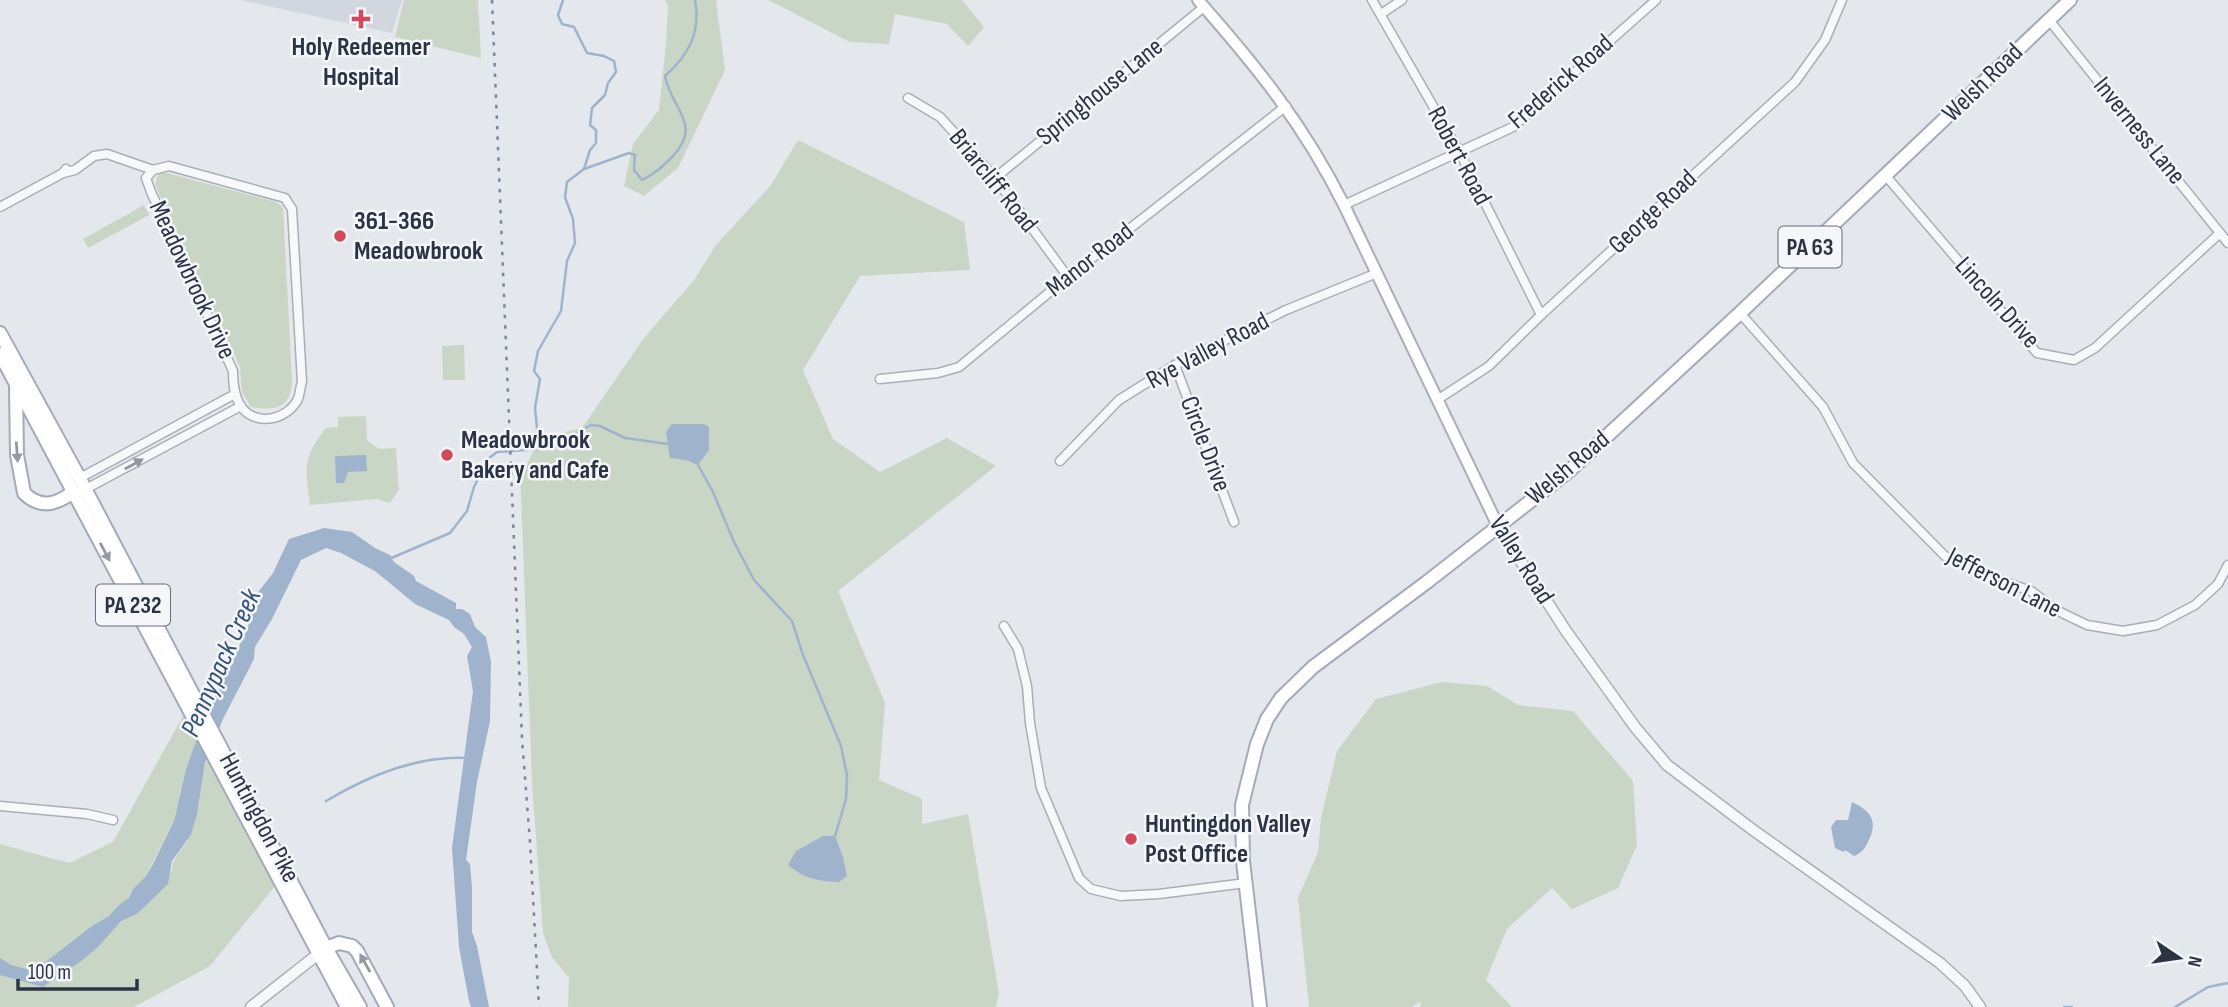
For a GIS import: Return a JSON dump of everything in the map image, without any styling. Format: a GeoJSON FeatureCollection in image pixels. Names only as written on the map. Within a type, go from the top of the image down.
{"type":"FeatureCollection","features":[{"type":"Feature","properties":{"kind":"main road","name":"Welsh Road"},"geometry":{"type":"LineString","coordinates":[[1261,1007],[1243,860],[1242,805],[1257,744],[1267,719],[1281,698],[1313,667],[1569,471],[2070,0]]}},
{"type":"Feature","properties":{"kind":"main road","name":"Valley Road"},"geometry":{"type":"LineString","coordinates":[[1201,3],[1249,57],[1319,156],[1498,526]]}},
{"type":"Feature","properties":{"kind":"main road","name":"Huntingdon Pike"},"geometry":{"type":"LineString","coordinates":[[0,334],[79,477],[79,491],[193,718],[228,784],[290,888]]}},
{"type":"Feature","properties":{"kind":"main road","name":"Huntingdon Pike"},"geometry":{"type":"LineString","coordinates":[[0,354],[198,703],[233,769],[348,1007]]}},
{"type":"Feature","properties":{"kind":"main road"},"geometry":{"type":"LineString","coordinates":[[16,384],[17,455],[24,493],[36,502],[49,505],[79,491]]}},
{"type":"Feature","properties":{"kind":"main road"},"geometry":{"type":"LineString","coordinates":[[322,951],[339,943],[352,946],[358,951],[387,1007]]}},
{"type":"Feature","properties":{"kind":"main road","name":"Huntingdon Pike"},"geometry":{"type":"LineString","coordinates":[[322,951],[360,1007]]}},
{"type":"Feature","properties":{"kind":"street","name":"Robert Road"},"geometry":{"type":"LineString","coordinates":[[1373,0],[1460,153],[1541,315]]}},
{"type":"Feature","properties":{"kind":"street"},"geometry":{"type":"LineString","coordinates":[[1381,14],[1402,0]]}},
{"type":"Feature","properties":{"kind":"street","name":"Frederick Road"},"geometry":{"type":"LineString","coordinates":[[1344,205],[1513,127],[1656,0]]}},
{"type":"Feature","properties":{"kind":"street","name":"George Road"},"geometry":{"type":"LineString","coordinates":[[1437,400],[1489,366],[1795,82],[1825,40],[1842,0]]}},
{"type":"Feature","properties":{"kind":"street","name":"Springhouse Lane"},"geometry":{"type":"LineString","coordinates":[[995,178],[1201,3]]}},
{"type":"Feature","properties":{"kind":"street","name":"Inverness Lane"},"geometry":{"type":"LineString","coordinates":[[2049,20],[2228,243]]}},
{"type":"Feature","properties":{"kind":"street","name":"Briarcliff Road"},"geometry":{"type":"LineString","coordinates":[[908,98],[940,117],[995,178],[1068,277]]}},
{"type":"Feature","properties":{"kind":"street","name":"Manor Road"},"geometry":{"type":"LineString","coordinates":[[880,379],[938,373],[959,367],[1068,277],[1286,106]]}},
{"type":"Feature","properties":{"kind":"street","name":"Meadowbrook Drive"},"geometry":{"type":"LineString","coordinates":[[0,207],[68,173],[94,156],[107,154],[153,170],[169,166],[285,198],[292,209],[302,382],[298,399],[288,411],[278,417],[254,417],[241,405],[235,394],[233,371],[146,178],[153,170]]}},
{"type":"Feature","properties":{"kind":"street","name":"Lincoln Drive"},"geometry":{"type":"LineString","coordinates":[[1885,176],[2038,354],[2074,360],[2095,348],[2220,233]]}},
{"type":"Feature","properties":{"kind":"street","name":"Rye Valley Road"},"geometry":{"type":"LineString","coordinates":[[1060,461],[1119,400],[1175,366],[1286,310],[1377,273]]}},
{"type":"Feature","properties":{"kind":"street","name":"Jefferson Lane"},"geometry":{"type":"LineString","coordinates":[[1740,313],[1823,407],[1853,463],[1945,556],[1971,570],[2031,591],[2056,610],[2088,625],[2123,631],[2157,625],[2195,605],[2217,584],[2228,565]]}},
{"type":"Feature","properties":{"kind":"street","name":"Circle Drive"},"geometry":{"type":"LineString","coordinates":[[1175,366],[1234,523]]}},
{"type":"Feature","properties":{"kind":"street","name":"Meadowbrook Drive"},"geometry":{"type":"LineString","coordinates":[[79,477],[235,394]]}},
{"type":"Feature","properties":{"kind":"street"},"geometry":{"type":"LineString","coordinates":[[79,491],[241,405]]}},
{"type":"Feature","properties":{"kind":"street","name":"Valley Road"},"geometry":{"type":"LineString","coordinates":[[1498,526],[1566,631],[1641,734],[1667,765],[1753,830],[1940,963],[1965,986],[1980,1007]]}},
{"type":"Feature","properties":{"kind":"street"},"geometry":{"type":"LineString","coordinates":[[1004,626],[1018,649],[1027,686],[1041,788],[1079,878],[1091,889],[1121,896],[1247,883]]}},
{"type":"Feature","properties":{"kind":"street"},"geometry":{"type":"LineString","coordinates":[[0,806],[87,814],[113,820]]}},
{"type":"Feature","properties":{"kind":"street"},"geometry":{"type":"LineString","coordinates":[[251,1007],[322,951]]}},
{"type":"Feature","properties":{"kind":"shaded area","name":"Holy Redeemer Hospital"},"geometry":{"type":"Polygon","coordinates":[[[240,0],[402,0],[392,33],[240,0]]]}},
{"type":"Feature","properties":{"kind":"green space"},"geometry":{"type":"Polygon","coordinates":[[[404,0],[478,0],[481,58],[395,37],[404,0]]]}},
{"type":"Feature","properties":{"kind":"green space"},"geometry":{"type":"Polygon","coordinates":[[[665,0],[716,0],[725,70],[678,168],[644,196],[624,186],[633,144],[659,110],[666,44],[668,5],[665,0]]]}},
{"type":"Feature","properties":{"kind":"green space"},"geometry":{"type":"Polygon","coordinates":[[[768,0],[962,0],[984,27],[968,46],[947,24],[895,14],[889,44],[850,42],[768,0]]]}},
{"type":"Feature","properties":{"kind":"green space"},"geometry":{"type":"Polygon","coordinates":[[[798,140],[964,222],[970,270],[860,276],[803,370],[833,439],[880,472],[947,438],[996,466],[838,591],[885,703],[879,780],[922,799],[922,824],[968,814],[999,993],[996,1007],[568,1007],[569,978],[552,957],[543,933],[532,783],[520,470],[527,465],[538,439],[582,428],[644,338],[694,280],[716,245],[771,185],[798,140]]]}},
{"type":"Feature","properties":{"kind":"green space"},"geometry":{"type":"Polygon","coordinates":[[[163,172],[276,202],[283,207],[292,380],[289,397],[280,406],[267,409],[251,407],[242,392],[240,367],[155,185],[158,175],[163,172]]]}},
{"type":"Feature","properties":{"kind":"green space"},"geometry":{"type":"Polygon","coordinates":[[[144,205],[149,215],[88,248],[83,239],[144,205]]]}},
{"type":"Feature","properties":{"kind":"green space"},"geometry":{"type":"Polygon","coordinates":[[[464,345],[465,380],[443,380],[442,346],[464,345]]]}},
{"type":"Feature","properties":{"kind":"green space"},"geometry":{"type":"Polygon","coordinates":[[[366,416],[367,440],[379,449],[396,448],[399,490],[390,503],[376,499],[310,505],[307,464],[312,448],[326,428],[338,427],[338,417],[366,416]]]}},
{"type":"Feature","properties":{"kind":"green space"},"geometry":{"type":"Polygon","coordinates":[[[1442,682],[1487,686],[1518,705],[1573,711],[1633,781],[1637,845],[1618,888],[1572,909],[1552,888],[1507,929],[1486,980],[1512,1007],[1420,1007],[1421,1001],[1412,1007],[1309,1007],[1298,898],[1318,852],[1321,818],[1337,751],[1376,699],[1442,682]]]}},
{"type":"Feature","properties":{"kind":"green space"},"geometry":{"type":"Polygon","coordinates":[[[188,707],[200,731],[186,769],[174,821],[146,876],[133,889],[172,871],[174,860],[190,837],[195,822],[210,750],[280,880],[210,966],[134,1007],[0,1007],[0,844],[69,863],[113,842],[188,707]]]}},
{"type":"Feature","properties":{"kind":"water"},"geometry":{"type":"Polygon","coordinates":[[[672,424],[704,424],[709,427],[709,450],[698,465],[670,458],[666,432],[672,424]]]}},
{"type":"Feature","properties":{"kind":"water"},"geometry":{"type":"Polygon","coordinates":[[[366,455],[367,471],[348,472],[344,483],[336,483],[335,456],[366,455]]]}},
{"type":"Feature","properties":{"kind":"water"},"geometry":{"type":"Polygon","coordinates":[[[324,528],[352,532],[390,555],[394,562],[414,576],[416,581],[456,603],[456,609],[470,614],[475,627],[486,637],[491,662],[490,721],[477,782],[466,860],[470,864],[472,888],[472,932],[489,1007],[471,1007],[469,1001],[459,947],[452,848],[473,691],[467,656],[472,647],[464,634],[449,620],[415,604],[375,571],[326,548],[301,560],[255,647],[254,659],[223,719],[205,763],[191,835],[172,861],[168,884],[137,914],[121,921],[98,947],[80,962],[43,987],[0,975],[0,958],[11,965],[34,971],[109,916],[129,898],[133,889],[146,876],[174,821],[186,769],[202,724],[247,630],[259,591],[273,573],[289,539],[324,528]]]}},
{"type":"Feature","properties":{"kind":"water"},"geometry":{"type":"Polygon","coordinates":[[[1852,802],[1869,814],[1873,825],[1866,846],[1854,856],[1835,848],[1831,827],[1836,820],[1848,820],[1852,802]]]}},
{"type":"Feature","properties":{"kind":"water"},"geometry":{"type":"Polygon","coordinates":[[[823,836],[835,836],[843,857],[847,876],[839,882],[812,878],[788,865],[796,851],[823,836]]]}},
{"type":"Feature","properties":{"kind":"waterway"},"geometry":{"type":"LineString","coordinates":[[563,0],[558,15],[562,24],[574,27],[587,53],[614,61],[616,72],[608,83],[605,95],[592,108],[590,125],[596,130],[596,143],[590,150],[584,169]]}},
{"type":"Feature","properties":{"kind":"waterway"},"geometry":{"type":"LineString","coordinates":[[539,449],[535,408],[540,379],[534,371],[538,351],[561,311],[567,261],[575,243],[573,219],[565,197],[567,182],[584,169],[629,153],[635,155],[634,170],[642,180],[662,166],[682,145],[685,125],[665,76],[681,60],[691,42],[696,22],[695,0]]}},
{"type":"Feature","properties":{"kind":"waterway"},"geometry":{"type":"LineString","coordinates":[[539,449],[545,442],[564,441],[591,425],[600,426],[625,438],[668,444]]}},
{"type":"Feature","properties":{"kind":"waterway"},"geometry":{"type":"LineString","coordinates":[[389,559],[450,533],[467,511],[474,487],[488,459],[497,452],[538,449]]}},
{"type":"Feature","properties":{"kind":"waterway"},"geometry":{"type":"LineString","coordinates":[[698,465],[754,580],[792,621],[803,655],[841,746],[847,775],[846,799],[835,836]]}},
{"type":"Feature","properties":{"kind":"waterway"},"geometry":{"type":"LineString","coordinates":[[326,801],[359,783],[394,769],[430,760],[467,758]]}},
{"type":"Feature","properties":{"kind":"waterway"},"geometry":{"type":"LineString","coordinates":[[2175,1007],[2208,987],[2228,983]]}},
{"type":"Feature","properties":{"kind":"waterway"},"geometry":{"type":"LineString","coordinates":[[2064,1007],[2072,1007]]}},
{"type":"Feature","properties":{"kind":"railway"},"geometry":{"type":"LineString","coordinates":[[492,0],[522,739],[539,1007]]}},
{"type":"Feature","properties":{"kind":"place","name":"Holy Redeemer Hospital"},"geometry":{"type":"Point","coordinates":[361,19]}},
{"type":"Feature","properties":{"kind":"place","name":"361-366 Meadowbrook"},"geometry":{"type":"Point","coordinates":[340,236]}},
{"type":"Feature","properties":{"kind":"place","name":"Meadowbrook Bakery and Cafe"},"geometry":{"type":"Point","coordinates":[447,455]}},
{"type":"Feature","properties":{"kind":"place","name":"Huntingdon Valley Post Office"},"geometry":{"type":"Point","coordinates":[1131,839]}},
{"type":"Feature","properties":{"kind":"water label","name":"Pennypack Creek"},"geometry":{"type":"Point","coordinates":[221,663]}}]}
